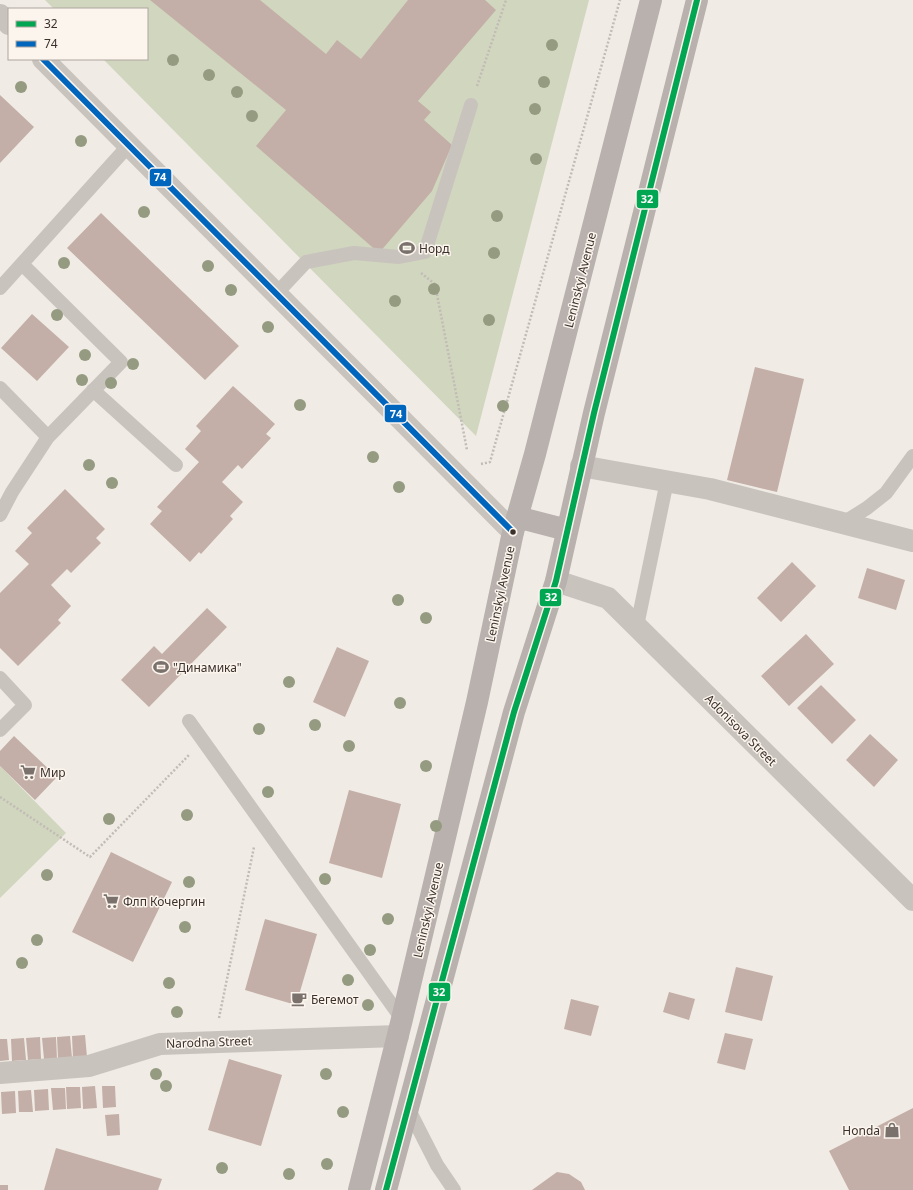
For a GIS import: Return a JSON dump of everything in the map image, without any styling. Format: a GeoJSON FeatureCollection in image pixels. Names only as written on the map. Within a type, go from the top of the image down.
{"type":"FeatureCollection","features":[{"type":"Feature","properties":{"kind":"main road","name":"Leninskyi Avenue"},"geometry":{"type":"LineString","coordinates":[[359,1190],[400,1027],[477,702],[515,525],[537,446],[651,0]]}},
{"type":"Feature","properties":{"kind":"main road"},"geometry":{"type":"LineString","coordinates":[[386,1190],[514,712],[556,581],[581,466],[697,0]]}},
{"type":"Feature","properties":{"kind":"main road"},"geometry":{"type":"LineString","coordinates":[[515,525],[567,530]]}},
{"type":"Feature","properties":{"kind":"street"},"geometry":{"type":"LineString","coordinates":[[0,15],[8,23]]}},
{"type":"Feature","properties":{"kind":"street"},"geometry":{"type":"LineString","coordinates":[[45,60],[462,481],[515,525]]}},
{"type":"Feature","properties":{"kind":"street"},"geometry":{"type":"LineString","coordinates":[[581,466],[710,489],[913,541]]}},
{"type":"Feature","properties":{"kind":"street","name":"Adonisova Street"},"geometry":{"type":"LineString","coordinates":[[556,581],[608,598],[913,900]]}},
{"type":"Feature","properties":{"kind":"street","name":"Narodna Street"},"geometry":{"type":"LineString","coordinates":[[0,1073],[89,1066],[160,1044],[214,1042],[400,1027]]}},
{"type":"Feature","properties":{"kind":"lane"},"geometry":{"type":"LineString","coordinates":[[276,294],[306,262],[354,253],[399,257],[425,252],[471,106]]}},
{"type":"Feature","properties":{"kind":"lane"},"geometry":{"type":"LineString","coordinates":[[0,288],[129,145]]}},
{"type":"Feature","properties":{"kind":"lane"},"geometry":{"type":"LineString","coordinates":[[0,515],[12,492],[48,437],[121,362],[22,264]]}},
{"type":"Feature","properties":{"kind":"lane"},"geometry":{"type":"LineString","coordinates":[[0,388],[48,437]]}},
{"type":"Feature","properties":{"kind":"lane"},"geometry":{"type":"LineString","coordinates":[[93,390],[176,465]]}},
{"type":"Feature","properties":{"kind":"lane"},"geometry":{"type":"LineString","coordinates":[[843,523],[867,508],[886,493],[913,456]]}},
{"type":"Feature","properties":{"kind":"lane"},"geometry":{"type":"LineString","coordinates":[[637,626],[667,481]]}},
{"type":"Feature","properties":{"kind":"lane"},"geometry":{"type":"LineString","coordinates":[[0,678],[25,705],[0,730]]}},
{"type":"Feature","properties":{"kind":"lane"},"geometry":{"type":"LineString","coordinates":[[190,721],[260,819],[400,1027]]}},
{"type":"Feature","properties":{"kind":"lane"},"geometry":{"type":"LineString","coordinates":[[408,1108],[437,1165],[454,1190]]}},
{"type":"Feature","properties":{"kind":"path"},"geometry":{"type":"LineString","coordinates":[[471,106],[506,0]]}},
{"type":"Feature","properties":{"kind":"path"},"geometry":{"type":"LineString","coordinates":[[462,481],[480,464],[490,462],[620,0]]}},
{"type":"Feature","properties":{"kind":"path"},"geometry":{"type":"LineString","coordinates":[[399,257],[435,284],[467,451],[462,481]]}},
{"type":"Feature","properties":{"kind":"path"},"geometry":{"type":"LineString","coordinates":[[0,797],[90,857],[203,740]]}},
{"type":"Feature","properties":{"kind":"path"},"geometry":{"type":"LineString","coordinates":[[214,1042],[260,819]]}},
{"type":"Feature","properties":{"kind":"green space","name":"Норд"},"geometry":{"type":"Polygon","coordinates":[[[45,0],[589,0],[476,436],[104,60],[148,60],[148,8],[53,8],[45,0]]]}},
{"type":"Feature","properties":{"kind":"green space"},"geometry":{"type":"Polygon","coordinates":[[[0,766],[66,833],[0,898],[0,766]]]}},
{"type":"Feature","properties":{"kind":"building"},"geometry":{"type":"Polygon","coordinates":[[[150,0],[260,0],[326,54],[337,40],[361,59],[408,0],[485,0],[496,10],[418,101],[431,112],[424,120],[452,145],[432,191],[379,253],[256,146],[286,110],[150,0]]]}},
{"type":"Feature","properties":{"kind":"building"},"geometry":{"type":"Polygon","coordinates":[[[0,95],[34,127],[0,163],[0,95]]]}},
{"type":"Feature","properties":{"kind":"building"},"geometry":{"type":"Polygon","coordinates":[[[101,213],[239,346],[205,380],[67,248],[101,213]]]}},
{"type":"Feature","properties":{"kind":"building"},"geometry":{"type":"Polygon","coordinates":[[[32,314],[69,347],[37,381],[1,348],[32,314]]]}},
{"type":"Feature","properties":{"kind":"building"},"geometry":{"type":"Polygon","coordinates":[[[755,367],[804,379],[777,492],[727,480],[755,367]]]}},
{"type":"Feature","properties":{"kind":"building"},"geometry":{"type":"Polygon","coordinates":[[[233,386],[275,424],[266,434],[271,438],[242,469],[238,465],[222,482],[243,502],[230,516],[233,519],[201,554],[199,552],[190,562],[150,524],[162,511],[157,507],[199,462],[185,449],[201,431],[196,426],[233,386]]]}},
{"type":"Feature","properties":{"kind":"building"},"geometry":{"type":"Polygon","coordinates":[[[65,489],[105,529],[96,538],[101,543],[71,573],[67,569],[51,585],[71,606],[58,620],[61,623],[18,666],[0,648],[0,593],[29,564],[15,551],[32,533],[27,528],[65,489]]]}},
{"type":"Feature","properties":{"kind":"building"},"geometry":{"type":"Polygon","coordinates":[[[792,562],[816,586],[781,622],[757,598],[792,562]]]}},
{"type":"Feature","properties":{"kind":"building"},"geometry":{"type":"Polygon","coordinates":[[[867,568],[905,580],[896,610],[858,598],[867,568]]]}},
{"type":"Feature","properties":{"kind":"building","name":"\"Динамика\""},"geometry":{"type":"Polygon","coordinates":[[[207,608],[227,627],[149,707],[121,680],[154,646],[162,654],[207,608]]]}},
{"type":"Feature","properties":{"kind":"building"},"geometry":{"type":"Polygon","coordinates":[[[806,634],[834,664],[789,706],[761,676],[806,634]]]}},
{"type":"Feature","properties":{"kind":"building"},"geometry":{"type":"Polygon","coordinates":[[[337,647],[369,661],[345,717],[313,702],[337,647]]]}},
{"type":"Feature","properties":{"kind":"building"},"geometry":{"type":"Polygon","coordinates":[[[821,685],[856,720],[832,744],[797,708],[821,685]]]}},
{"type":"Feature","properties":{"kind":"building"},"geometry":{"type":"Polygon","coordinates":[[[870,734],[898,760],[874,787],[846,760],[870,734]]]}},
{"type":"Feature","properties":{"kind":"building","name":"Мир"},"geometry":{"type":"Polygon","coordinates":[[[14,736],[57,777],[35,800],[0,766],[0,751],[14,736]]]}},
{"type":"Feature","properties":{"kind":"building"},"geometry":{"type":"Polygon","coordinates":[[[349,790],[401,804],[382,878],[329,863],[349,790]]]}},
{"type":"Feature","properties":{"kind":"building"},"geometry":{"type":"Polygon","coordinates":[[[111,852],[172,882],[133,962],[72,932],[111,852]]]}},
{"type":"Feature","properties":{"kind":"building"},"geometry":{"type":"Polygon","coordinates":[[[265,919],[317,934],[296,1005],[245,990],[265,919]]]}},
{"type":"Feature","properties":{"kind":"building"},"geometry":{"type":"Polygon","coordinates":[[[736,967],[773,976],[762,1021],[725,1012],[736,967]]]}},
{"type":"Feature","properties":{"kind":"building"},"geometry":{"type":"Polygon","coordinates":[[[669,992],[695,999],[689,1020],[663,1012],[669,992]]]}},
{"type":"Feature","properties":{"kind":"building"},"geometry":{"type":"Polygon","coordinates":[[[571,999],[599,1006],[591,1036],[564,1029],[571,999]]]}},
{"type":"Feature","properties":{"kind":"building"},"geometry":{"type":"Polygon","coordinates":[[[725,1033],[753,1039],[745,1070],[717,1063],[725,1033]]]}},
{"type":"Feature","properties":{"kind":"building"},"geometry":{"type":"Polygon","coordinates":[[[85,1035],[87,1057],[73,1058],[72,1036],[85,1035]]]}},
{"type":"Feature","properties":{"kind":"building"},"geometry":{"type":"Polygon","coordinates":[[[70,1036],[72,1058],[58,1058],[57,1037],[70,1036]]]}},
{"type":"Feature","properties":{"kind":"building"},"geometry":{"type":"Polygon","coordinates":[[[40,1037],[41,1059],[28,1060],[26,1038],[40,1037]]]}},
{"type":"Feature","properties":{"kind":"building"},"geometry":{"type":"Polygon","coordinates":[[[56,1037],[57,1059],[44,1059],[42,1038],[56,1037]]]}},
{"type":"Feature","properties":{"kind":"building"},"geometry":{"type":"Polygon","coordinates":[[[24,1038],[26,1060],[12,1061],[11,1039],[24,1038]]]}},
{"type":"Feature","properties":{"kind":"building"},"geometry":{"type":"Polygon","coordinates":[[[0,1039],[7,1039],[9,1060],[0,1061],[0,1039]]]}},
{"type":"Feature","properties":{"kind":"building"},"geometry":{"type":"Polygon","coordinates":[[[229,1059],[282,1075],[261,1146],[208,1130],[229,1059]]]}},
{"type":"Feature","properties":{"kind":"building"},"geometry":{"type":"Polygon","coordinates":[[[95,1086],[97,1108],[83,1109],[82,1087],[95,1086]]]}},
{"type":"Feature","properties":{"kind":"building"},"geometry":{"type":"Polygon","coordinates":[[[102,1086],[115,1086],[116,1107],[103,1108],[102,1086]]]}},
{"type":"Feature","properties":{"kind":"building"},"geometry":{"type":"Polygon","coordinates":[[[66,1087],[80,1087],[81,1108],[67,1109],[66,1087]]]}},
{"type":"Feature","properties":{"kind":"building"},"geometry":{"type":"Polygon","coordinates":[[[51,1088],[65,1088],[66,1109],[53,1110],[51,1088]]]}},
{"type":"Feature","properties":{"kind":"building"},"geometry":{"type":"Polygon","coordinates":[[[48,1089],[49,1110],[35,1111],[34,1090],[48,1089]]]}},
{"type":"Feature","properties":{"kind":"building"},"geometry":{"type":"Polygon","coordinates":[[[31,1090],[33,1112],[19,1112],[18,1091],[31,1090]]]}},
{"type":"Feature","properties":{"kind":"building"},"geometry":{"type":"Polygon","coordinates":[[[15,1091],[16,1113],[2,1114],[1,1092],[15,1091]]]}},
{"type":"Feature","properties":{"kind":"building","name":"Honda"},"geometry":{"type":"Polygon","coordinates":[[[913,1108],[913,1190],[849,1190],[829,1151],[913,1108]]]}},
{"type":"Feature","properties":{"kind":"building"},"geometry":{"type":"Polygon","coordinates":[[[119,1114],[120,1135],[107,1136],[105,1115],[119,1114]]]}},
{"type":"Feature","properties":{"kind":"building"},"geometry":{"type":"Polygon","coordinates":[[[56,1148],[162,1179],[158,1190],[44,1190],[56,1148]]]}},
{"type":"Feature","properties":{"kind":"building"},"geometry":{"type":"Polygon","coordinates":[[[557,1172],[569,1174],[581,1182],[585,1190],[532,1190],[557,1172]]]}},
{"type":"Feature","properties":{"kind":"building"},"geometry":{"type":"Polygon","coordinates":[[[0,1185],[8,1185],[8,1190],[0,1190],[0,1185]]]}},
{"type":"Feature","properties":{"kind":"transit line","name":"32"},"geometry":{"type":"LineString","coordinates":[[386,1190],[514,712],[556,581],[594,413],[697,0]]}},
{"type":"Feature","properties":{"kind":"transit line","name":"74"},"geometry":{"type":"LineString","coordinates":[[44,60],[513,532]]}},
{"type":"Feature","properties":{"kind":"place","name":"Норд"},"geometry":{"type":"Point","coordinates":[407,248]}},
{"type":"Feature","properties":{"kind":"place","name":"\"Динамика\""},"geometry":{"type":"Point","coordinates":[161,667]}},
{"type":"Feature","properties":{"kind":"place","name":"Мир"},"geometry":{"type":"Point","coordinates":[28,772]}},
{"type":"Feature","properties":{"kind":"place","name":"Флп Кочергин"},"geometry":{"type":"Point","coordinates":[111,901]}},
{"type":"Feature","properties":{"kind":"place","name":"Бегемот"},"geometry":{"type":"Point","coordinates":[299,999]}},
{"type":"Feature","properties":{"kind":"place","name":"Honda"},"geometry":{"type":"Point","coordinates":[892,1130]}}]}
